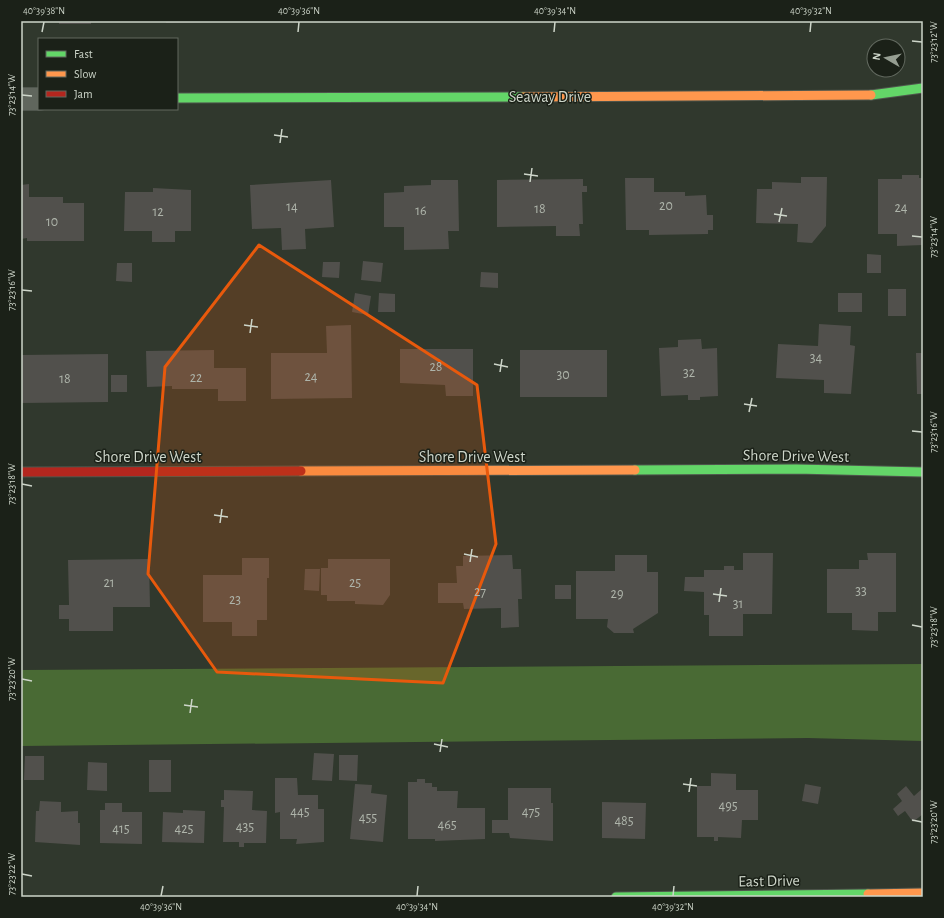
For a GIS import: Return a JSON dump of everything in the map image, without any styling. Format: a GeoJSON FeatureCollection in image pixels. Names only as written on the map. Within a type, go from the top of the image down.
{"type":"FeatureCollection","features":[{"type":"Feature","properties":{"kind":"street","name":"Seaway Drive"},"geometry":{"type":"LineString","coordinates":[[178,98],[875,95],[923,88]]}},
{"type":"Feature","properties":{"kind":"street"},"geometry":{"type":"LineString","coordinates":[[21,99],[38,99]]}},
{"type":"Feature","properties":{"kind":"street","name":"Shore Drive West"},"geometry":{"type":"LineString","coordinates":[[21,472],[788,469],[923,472]]}},
{"type":"Feature","properties":{"kind":"street","name":"East Drive"},"geometry":{"type":"LineString","coordinates":[[616,897],[923,893]]}},
{"type":"Feature","properties":{"kind":"highlighted area"},"geometry":{"type":"Polygon","coordinates":[[[259,245],[477,385],[496,544],[443,683],[217,672],[148,574],[165,367],[259,245]]]}},
{"type":"Feature","properties":{"kind":"shaded area"},"geometry":{"type":"Polygon","coordinates":[[[923,664],[923,741],[808,738],[21,746],[21,670],[923,664]]]}},
{"type":"Feature","properties":{"kind":"building"},"geometry":{"type":"Polygon","coordinates":[[[59,21],[91,21],[91,24],[59,24],[59,21]]]}},
{"type":"Feature","properties":{"kind":"building"},"geometry":{"type":"Polygon","coordinates":[[[166,21],[222,21],[222,22],[166,23],[166,21]]]}},
{"type":"Feature","properties":{"kind":"building"},"geometry":{"type":"Polygon","coordinates":[[[902,175],[919,175],[919,178],[923,178],[923,245],[897,246],[897,234],[878,234],[878,179],[902,179],[902,175]]]}},
{"type":"Feature","properties":{"kind":"building"},"geometry":{"type":"Polygon","coordinates":[[[801,177],[827,177],[826,226],[812,243],[797,242],[798,224],[756,223],[757,189],[772,189],[772,182],[801,183],[801,177]]]}},
{"type":"Feature","properties":{"kind":"building"},"geometry":{"type":"Polygon","coordinates":[[[625,178],[654,178],[654,192],[685,192],[685,196],[706,195],[707,215],[713,215],[713,230],[708,230],[708,234],[649,235],[649,230],[626,230],[625,178]]]}},
{"type":"Feature","properties":{"kind":"building"},"geometry":{"type":"Polygon","coordinates":[[[583,179],[583,186],[587,186],[587,192],[582,192],[583,224],[579,224],[580,236],[556,236],[556,226],[497,227],[497,180],[583,179]]]}},
{"type":"Feature","properties":{"kind":"building"},"geometry":{"type":"Polygon","coordinates":[[[331,180],[334,227],[305,229],[306,249],[282,250],[281,228],[252,229],[250,185],[331,180]]]}},
{"type":"Feature","properties":{"kind":"building"},"geometry":{"type":"Polygon","coordinates":[[[431,180],[458,180],[459,231],[448,231],[449,249],[404,250],[404,227],[384,227],[384,193],[404,192],[404,186],[431,185],[431,180]]]}},
{"type":"Feature","properties":{"kind":"building"},"geometry":{"type":"Polygon","coordinates":[[[29,184],[29,197],[63,197],[63,203],[84,203],[84,241],[27,241],[27,238],[21,239],[21,185],[29,184]]]}},
{"type":"Feature","properties":{"kind":"building"},"geometry":{"type":"Polygon","coordinates":[[[153,188],[191,190],[191,231],[175,231],[175,242],[152,242],[152,231],[124,231],[125,192],[153,192],[153,188]]]}},
{"type":"Feature","properties":{"kind":"building"},"geometry":{"type":"Polygon","coordinates":[[[867,254],[881,255],[881,273],[867,273],[867,254]]]}},
{"type":"Feature","properties":{"kind":"building"},"geometry":{"type":"Polygon","coordinates":[[[363,261],[383,263],[381,282],[361,280],[363,261]]]}},
{"type":"Feature","properties":{"kind":"building"},"geometry":{"type":"Polygon","coordinates":[[[323,262],[340,262],[339,278],[322,277],[323,262]]]}},
{"type":"Feature","properties":{"kind":"building"},"geometry":{"type":"Polygon","coordinates":[[[117,263],[132,263],[132,282],[116,281],[117,263]]]}},
{"type":"Feature","properties":{"kind":"building"},"geometry":{"type":"Polygon","coordinates":[[[481,272],[498,273],[498,288],[480,287],[481,272]]]}},
{"type":"Feature","properties":{"kind":"building"},"geometry":{"type":"Polygon","coordinates":[[[888,289],[906,289],[906,316],[888,316],[888,289]]]}},
{"type":"Feature","properties":{"kind":"building"},"geometry":{"type":"Polygon","coordinates":[[[355,293],[371,296],[368,315],[352,312],[355,293]]]}},
{"type":"Feature","properties":{"kind":"building"},"geometry":{"type":"Polygon","coordinates":[[[379,293],[395,294],[395,312],[378,312],[379,293]]]}},
{"type":"Feature","properties":{"kind":"building"},"geometry":{"type":"Polygon","coordinates":[[[838,293],[862,293],[862,312],[838,312],[838,293]]]}},
{"type":"Feature","properties":{"kind":"building"},"geometry":{"type":"Polygon","coordinates":[[[819,324],[851,326],[850,345],[855,346],[851,394],[824,393],[824,380],[776,378],[778,344],[818,346],[819,324]]]}},
{"type":"Feature","properties":{"kind":"building"},"geometry":{"type":"Polygon","coordinates":[[[351,325],[352,398],[271,399],[271,353],[327,353],[326,326],[351,325]]]}},
{"type":"Feature","properties":{"kind":"building"},"geometry":{"type":"Polygon","coordinates":[[[701,339],[702,349],[717,348],[718,396],[700,397],[700,400],[688,400],[688,395],[661,396],[659,348],[678,347],[678,340],[701,339]]]}},
{"type":"Feature","properties":{"kind":"building"},"geometry":{"type":"Polygon","coordinates":[[[400,349],[473,349],[473,396],[446,396],[445,385],[400,383],[400,349]]]}},
{"type":"Feature","properties":{"kind":"building"},"geometry":{"type":"Polygon","coordinates":[[[214,350],[214,368],[246,368],[246,401],[218,401],[218,389],[172,389],[172,386],[147,387],[146,351],[214,350]]]}},
{"type":"Feature","properties":{"kind":"building"},"geometry":{"type":"Polygon","coordinates":[[[520,350],[607,350],[607,397],[520,397],[520,350]]]}},
{"type":"Feature","properties":{"kind":"building"},"geometry":{"type":"Polygon","coordinates":[[[916,353],[923,353],[923,394],[917,394],[916,353]]]}},
{"type":"Feature","properties":{"kind":"building"},"geometry":{"type":"Polygon","coordinates":[[[108,354],[108,402],[22,403],[21,355],[108,354]]]}},
{"type":"Feature","properties":{"kind":"building"},"geometry":{"type":"Polygon","coordinates":[[[111,375],[127,375],[127,392],[111,392],[111,375]]]}},
{"type":"Feature","properties":{"kind":"building"},"geometry":{"type":"Polygon","coordinates":[[[743,553],[773,553],[772,614],[743,614],[743,636],[709,636],[709,615],[704,615],[704,592],[684,591],[685,577],[704,577],[704,570],[724,570],[724,566],[734,566],[734,570],[743,570],[743,553]]]}},
{"type":"Feature","properties":{"kind":"building"},"geometry":{"type":"Polygon","coordinates":[[[867,553],[896,553],[896,612],[878,612],[878,631],[852,630],[852,613],[827,613],[827,569],[859,569],[859,560],[868,560],[867,553]]]}},
{"type":"Feature","properties":{"kind":"building"},"geometry":{"type":"Polygon","coordinates":[[[512,555],[513,569],[521,569],[522,599],[518,599],[519,627],[501,628],[501,608],[464,609],[463,603],[438,603],[438,583],[457,583],[456,566],[463,566],[463,556],[512,555]]]}},
{"type":"Feature","properties":{"kind":"building"},"geometry":{"type":"Polygon","coordinates":[[[615,555],[647,555],[647,572],[658,572],[658,613],[633,629],[634,633],[614,633],[607,627],[608,619],[576,619],[576,571],[615,571],[615,555]]]}},
{"type":"Feature","properties":{"kind":"building"},"geometry":{"type":"Polygon","coordinates":[[[242,558],[269,558],[269,578],[267,578],[267,620],[257,620],[257,636],[232,636],[232,622],[203,622],[203,575],[242,575],[242,558]]]}},
{"type":"Feature","properties":{"kind":"building"},"geometry":{"type":"Polygon","coordinates":[[[149,559],[150,607],[113,607],[113,631],[69,631],[69,619],[59,619],[59,605],[69,605],[68,560],[149,559]]]}},
{"type":"Feature","properties":{"kind":"building"},"geometry":{"type":"Polygon","coordinates":[[[328,559],[390,559],[390,595],[383,605],[355,604],[355,601],[327,601],[327,595],[321,595],[321,568],[328,568],[328,559]]]}},
{"type":"Feature","properties":{"kind":"building"},"geometry":{"type":"Polygon","coordinates":[[[305,569],[320,569],[319,591],[304,590],[305,569]]]}},
{"type":"Feature","properties":{"kind":"building"},"geometry":{"type":"Polygon","coordinates":[[[555,585],[571,585],[571,599],[555,599],[555,585]]]}},
{"type":"Feature","properties":{"kind":"building"},"geometry":{"type":"Polygon","coordinates":[[[314,753],[334,754],[332,781],[312,780],[314,753]]]}},
{"type":"Feature","properties":{"kind":"building"},"geometry":{"type":"Polygon","coordinates":[[[339,755],[358,755],[357,781],[339,780],[339,755]]]}},
{"type":"Feature","properties":{"kind":"building"},"geometry":{"type":"Polygon","coordinates":[[[25,756],[44,756],[44,780],[24,780],[25,756]]]}},
{"type":"Feature","properties":{"kind":"building"},"geometry":{"type":"Polygon","coordinates":[[[149,760],[171,760],[171,792],[149,792],[149,760]]]}},
{"type":"Feature","properties":{"kind":"building"},"geometry":{"type":"Polygon","coordinates":[[[88,762],[107,763],[107,791],[87,790],[88,762]]]}},
{"type":"Feature","properties":{"kind":"building"},"geometry":{"type":"Polygon","coordinates":[[[711,773],[736,774],[736,790],[758,790],[758,820],[742,820],[741,838],[718,837],[718,841],[714,841],[714,837],[697,837],[697,786],[711,786],[711,773]]]}},
{"type":"Feature","properties":{"kind":"building"},"geometry":{"type":"Polygon","coordinates":[[[275,778],[297,778],[298,795],[318,795],[318,809],[324,809],[324,842],[296,844],[297,839],[280,839],[280,812],[275,813],[275,778]]]}},
{"type":"Feature","properties":{"kind":"building"},"geometry":{"type":"Polygon","coordinates":[[[417,779],[425,779],[425,783],[432,783],[432,787],[437,787],[437,791],[458,791],[457,808],[485,808],[485,839],[435,841],[435,839],[408,839],[408,782],[417,782],[417,779]]]}},
{"type":"Feature","properties":{"kind":"building"},"geometry":{"type":"Polygon","coordinates":[[[355,784],[372,785],[371,793],[387,795],[383,842],[350,839],[355,784]]]}},
{"type":"Feature","properties":{"kind":"building"},"geometry":{"type":"Polygon","coordinates":[[[805,784],[821,787],[818,804],[802,801],[805,784]]]}},
{"type":"Feature","properties":{"kind":"building"},"geometry":{"type":"Polygon","coordinates":[[[906,786],[914,796],[923,788],[923,814],[913,822],[905,811],[898,816],[893,809],[902,801],[897,794],[906,786]]]}},
{"type":"Feature","properties":{"kind":"building"},"geometry":{"type":"Polygon","coordinates":[[[508,788],[551,788],[551,803],[553,803],[553,841],[510,838],[509,833],[492,833],[492,820],[508,820],[508,788]]]}},
{"type":"Feature","properties":{"kind":"building"},"geometry":{"type":"Polygon","coordinates":[[[224,790],[253,791],[252,810],[267,811],[266,843],[244,843],[244,847],[239,847],[239,842],[223,842],[224,807],[221,807],[221,800],[224,800],[224,790]]]}},
{"type":"Feature","properties":{"kind":"building"},"geometry":{"type":"Polygon","coordinates":[[[40,801],[61,802],[61,812],[78,811],[78,823],[80,823],[80,845],[35,842],[36,811],[39,811],[40,801]]]}},
{"type":"Feature","properties":{"kind":"building"},"geometry":{"type":"Polygon","coordinates":[[[602,802],[646,803],[645,839],[602,838],[602,802]]]}},
{"type":"Feature","properties":{"kind":"building"},"geometry":{"type":"Polygon","coordinates":[[[105,803],[122,803],[122,812],[142,812],[142,844],[100,843],[100,810],[105,810],[105,803]]]}},
{"type":"Feature","properties":{"kind":"building"},"geometry":{"type":"Polygon","coordinates":[[[183,810],[205,811],[204,843],[162,842],[163,812],[183,813],[183,810]]]}},
{"type":"Feature","properties":{"kind":"traffic: fast"},"geometry":{"type":"LineString","coordinates":[[871,95],[923,88]]}},
{"type":"Feature","properties":{"kind":"traffic: fast"},"geometry":{"type":"LineString","coordinates":[[178,98],[523,97]]}},
{"type":"Feature","properties":{"kind":"traffic: fast"},"geometry":{"type":"LineString","coordinates":[[635,470],[796,469],[923,472]]}},
{"type":"Feature","properties":{"kind":"traffic: fast"},"geometry":{"type":"LineString","coordinates":[[616,897],[868,894]]}},
{"type":"Feature","properties":{"kind":"traffic: slow"},"geometry":{"type":"LineString","coordinates":[[523,97],[871,95]]}},
{"type":"Feature","properties":{"kind":"traffic: slow"},"geometry":{"type":"LineString","coordinates":[[301,471],[635,470]]}},
{"type":"Feature","properties":{"kind":"traffic: slow"},"geometry":{"type":"LineString","coordinates":[[868,894],[923,893]]}},
{"type":"Feature","properties":{"kind":"traffic: jam"},"geometry":{"type":"LineString","coordinates":[[21,472],[301,471]]}}]}
